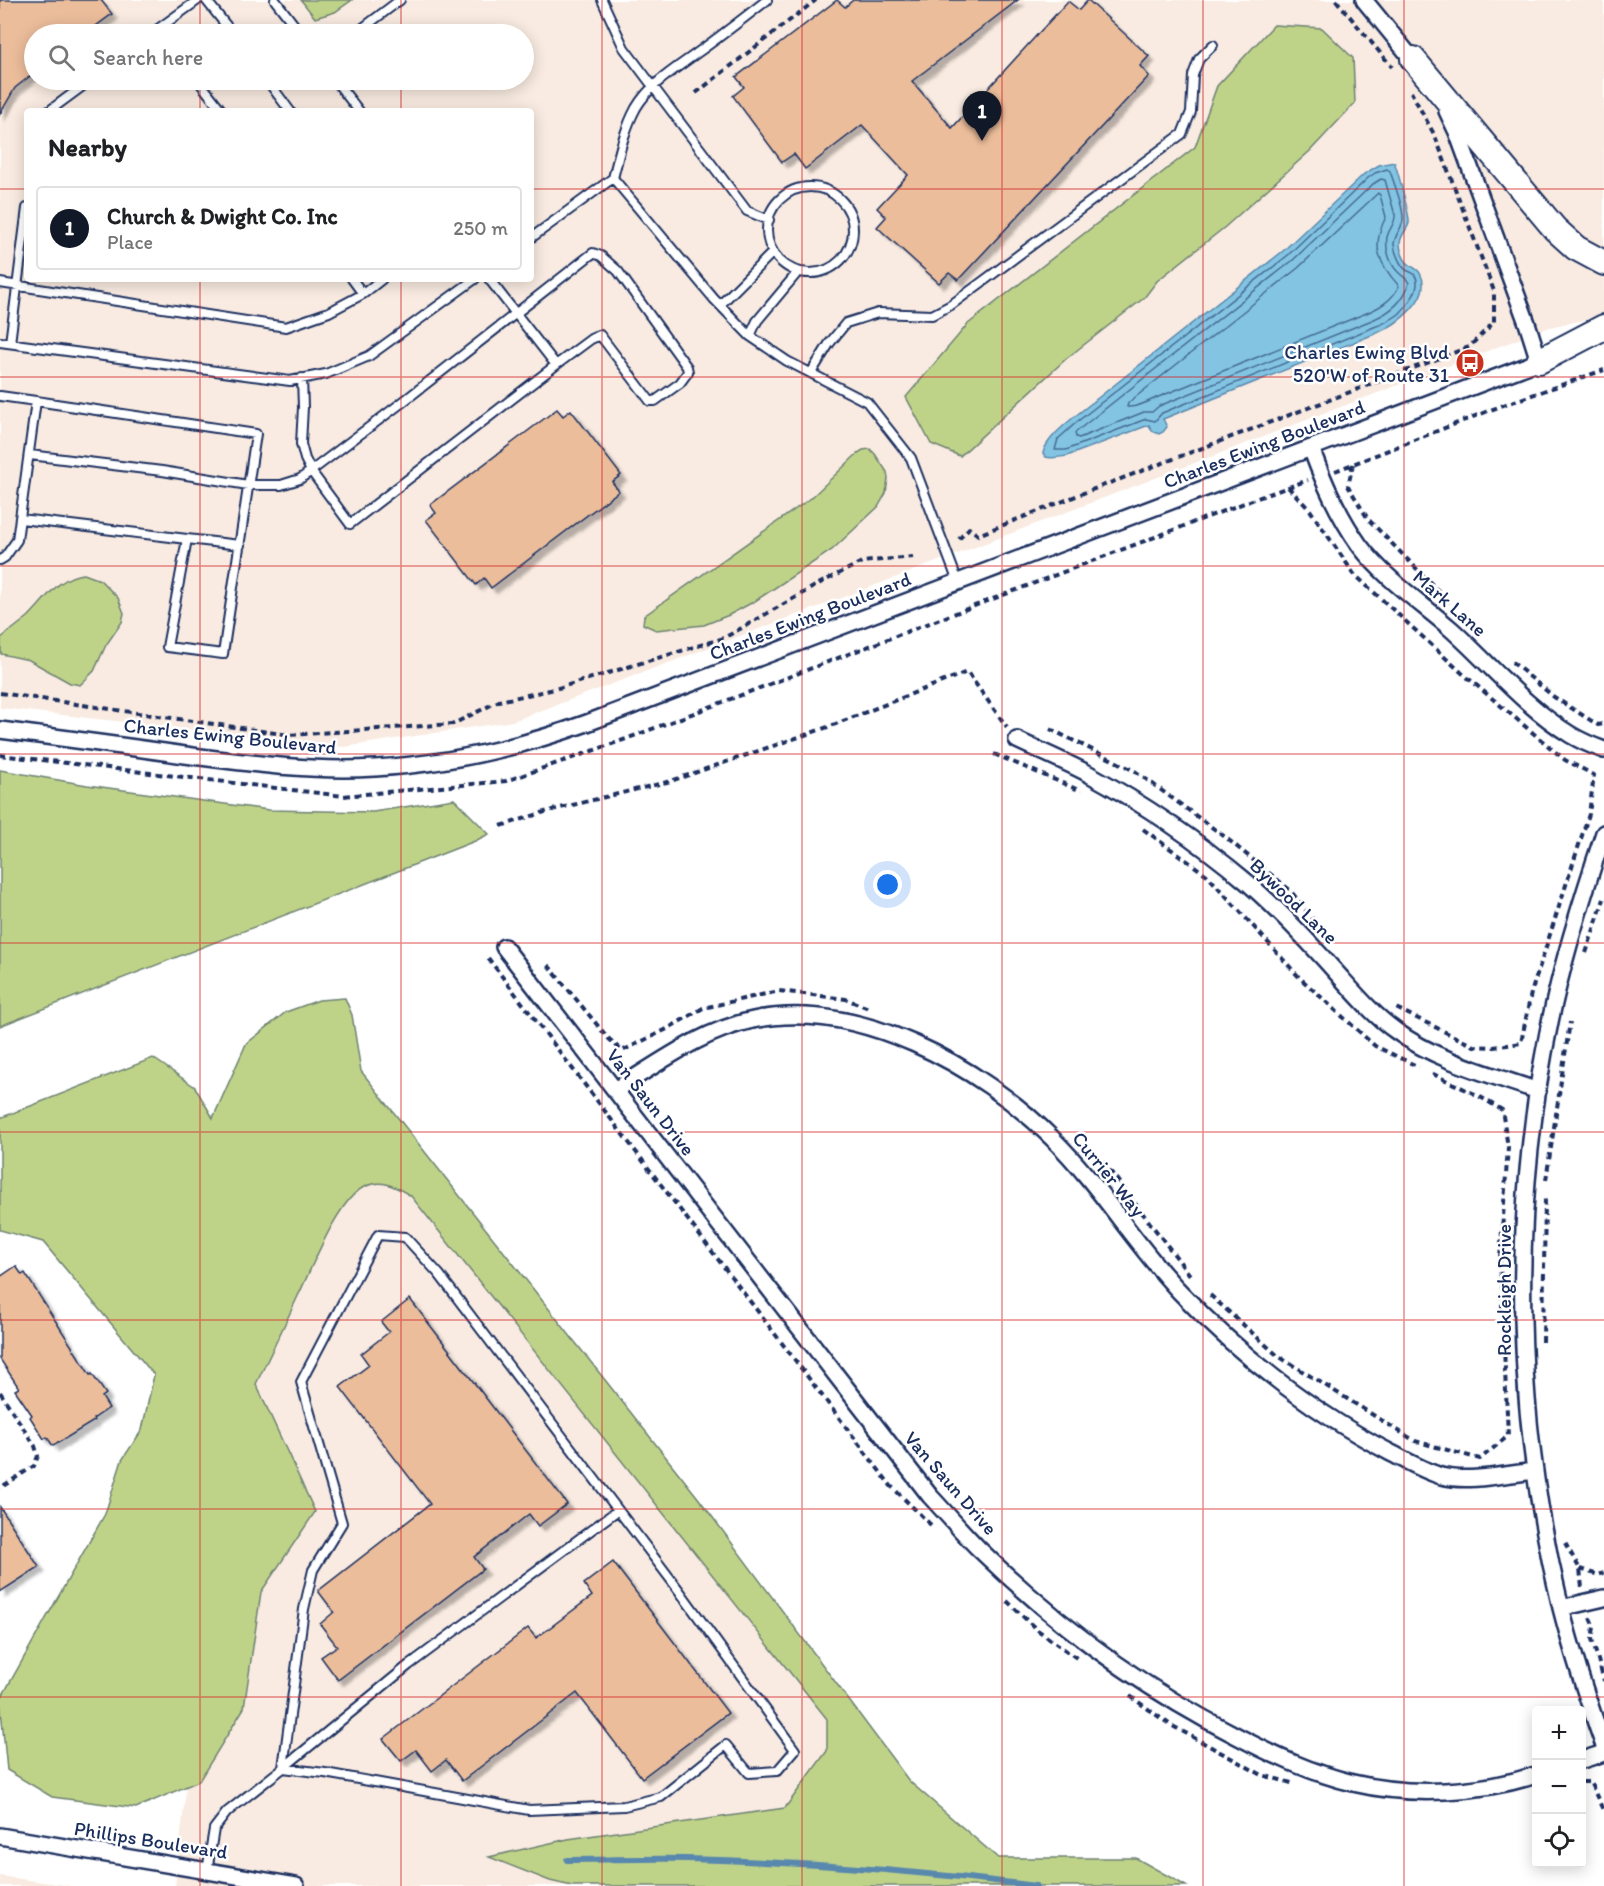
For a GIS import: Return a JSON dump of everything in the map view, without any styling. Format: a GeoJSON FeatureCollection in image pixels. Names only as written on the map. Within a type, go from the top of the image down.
{"type":"FeatureCollection","features":[{"type":"Feature","properties":{"kind":"main road"},"geometry":{"type":"LineString","coordinates":[[1406,67],[1555,229],[1575,248],[1604,263]]}},
{"type":"Feature","properties":{"kind":"main road"},"geometry":{"type":"LineString","coordinates":[[1539,361],[1604,327]]}},
{"type":"Feature","properties":{"kind":"street"},"geometry":{"type":"LineString","coordinates":[[1364,0],[1406,67],[1439,97],[1457,132],[1539,361]]}},
{"type":"Feature","properties":{"kind":"street","name":"Charles Ewing Boulevard"},"geometry":{"type":"LineString","coordinates":[[0,730],[287,767],[330,769],[417,765],[514,747],[587,723],[1604,337]]}},
{"type":"Feature","properties":{"kind":"street","name":"Mark Lane"},"geometry":{"type":"LineString","coordinates":[[1311,448],[1334,505],[1347,526],[1390,579],[1453,631],[1546,717],[1571,735],[1604,750]]}},
{"type":"Feature","properties":{"kind":"street","name":"Bywood Lane"},"geometry":{"type":"LineString","coordinates":[[1017,740],[1085,772],[1151,811],[1201,846],[1293,925],[1367,1006],[1396,1031],[1443,1057],[1538,1091]]}},
{"type":"Feature","properties":{"kind":"street","name":"Rockleigh Drive"},"geometry":{"type":"LineString","coordinates":[[1604,833],[1585,888],[1550,1022],[1538,1091],[1527,1182],[1523,1251],[1526,1389],[1535,1471],[1561,1608],[1582,1683],[1604,1746]]}},
{"type":"Feature","properties":{"kind":"street","name":"Van Saun Drive"},"geometry":{"type":"LineString","coordinates":[[504,947],[930,1496],[978,1548],[1030,1597],[1085,1642],[1144,1683],[1205,1720],[1268,1752],[1319,1774],[1355,1784],[1399,1790],[1443,1791],[1486,1787],[1532,1776]]}},
{"type":"Feature","properties":{"kind":"street","name":"Currier Way"},"geometry":{"type":"LineString","coordinates":[[615,1090],[691,1042],[720,1029],[753,1020],[788,1016],[819,1017],[854,1023],[897,1037],[939,1056],[980,1079],[1018,1107],[1053,1138],[1179,1291],[1230,1341],[1312,1406],[1365,1440],[1441,1476],[1460,1479],[1535,1471]]}},
{"type":"Feature","properties":{"kind":"street"},"geometry":{"type":"LineString","coordinates":[[1561,1608],[1604,1598]]}},
{"type":"Feature","properties":{"kind":"street"},"geometry":{"type":"LineString","coordinates":[[1586,1758],[1604,1753]]}},
{"type":"Feature","properties":{"kind":"street","name":"Phillips Boulevard"},"geometry":{"type":"LineString","coordinates":[[0,1836],[296,1886]]}},
{"type":"Feature","properties":{"kind":"lane"},"geometry":{"type":"LineString","coordinates":[[170,24],[198,0]]}},
{"type":"Feature","properties":{"kind":"lane"},"geometry":{"type":"LineString","coordinates":[[206,0],[224,24]]}},
{"type":"Feature","properties":{"kind":"lane"},"geometry":{"type":"LineString","coordinates":[[275,0],[293,24]]}},
{"type":"Feature","properties":{"kind":"lane"},"geometry":{"type":"LineString","coordinates":[[368,24],[400,0]]}},
{"type":"Feature","properties":{"kind":"lane"},"geometry":{"type":"LineString","coordinates":[[602,0],[624,48],[652,87],[747,210],[769,220]]}},
{"type":"Feature","properties":{"kind":"lane"},"geometry":{"type":"LineString","coordinates":[[534,236],[613,178],[628,124],[652,87],[767,0]]}},
{"type":"Feature","properties":{"kind":"lane"},"geometry":{"type":"LineString","coordinates":[[811,373],[846,323],[878,314],[932,315],[960,298],[1182,134],[1191,112],[1193,75],[1199,60],[1214,45]]}},
{"type":"Feature","properties":{"kind":"lane"},"geometry":{"type":"LineString","coordinates":[[53,108],[77,90]]}},
{"type":"Feature","properties":{"kind":"lane"},"geometry":{"type":"LineString","coordinates":[[206,90],[220,108]]}},
{"type":"Feature","properties":{"kind":"lane"},"geometry":{"type":"LineString","coordinates":[[274,90],[288,108]]}},
{"type":"Feature","properties":{"kind":"lane"},"geometry":{"type":"LineString","coordinates":[[343,90],[357,108]]}},
{"type":"Feature","properties":{"kind":"lane"},"geometry":{"type":"LineString","coordinates":[[613,178],[720,305],[750,336],[787,361],[867,402],[911,458],[958,582]]}},
{"type":"Feature","properties":{"kind":"lane"},"geometry":{"type":"LineString","coordinates":[[812,187],[827,190],[839,198],[848,209],[853,223],[853,237],[848,251],[839,262],[827,270],[813,274],[798,272],[779,260],[773,252],[768,241],[769,220],[775,206],[785,196],[798,189],[812,187]]}},
{"type":"Feature","properties":{"kind":"lane"},"geometry":{"type":"LineString","coordinates":[[10,343],[24,234]]}},
{"type":"Feature","properties":{"kind":"lane"},"geometry":{"type":"LineString","coordinates":[[720,305],[773,252]]}},
{"type":"Feature","properties":{"kind":"lane"},"geometry":{"type":"LineString","coordinates":[[30,455],[162,471],[248,485],[281,485],[300,479],[310,471],[516,314],[593,254],[601,256],[618,271],[687,367],[688,372],[680,383],[655,401],[650,401],[600,335],[591,339],[350,524],[310,471],[305,459],[301,444],[302,378]]}},
{"type":"Feature","properties":{"kind":"lane"},"geometry":{"type":"LineString","coordinates":[[750,336],[757,321],[798,272]]}},
{"type":"Feature","properties":{"kind":"lane"},"geometry":{"type":"LineString","coordinates":[[354,282],[363,294]]}},
{"type":"Feature","properties":{"kind":"lane"},"geometry":{"type":"LineString","coordinates":[[0,283],[286,327],[329,312],[363,294],[378,282]]}},
{"type":"Feature","properties":{"kind":"lane"},"geometry":{"type":"LineString","coordinates":[[0,342],[290,381],[326,374],[369,356],[471,282]]}},
{"type":"Feature","properties":{"kind":"lane"},"geometry":{"type":"LineString","coordinates":[[491,282],[556,365]]}},
{"type":"Feature","properties":{"kind":"lane"},"geometry":{"type":"LineString","coordinates":[[0,396],[256,434],[224,654],[167,647],[187,539]]}},
{"type":"Feature","properties":{"kind":"lane"},"geometry":{"type":"LineString","coordinates":[[0,560],[5,557],[17,540],[36,401]]}},
{"type":"Feature","properties":{"kind":"lane"},"geometry":{"type":"LineString","coordinates":[[21,519],[240,545]]}},
{"type":"Feature","properties":{"kind":"lane"},"geometry":{"type":"LineString","coordinates":[[378,1235],[405,1238],[440,1274],[795,1749],[777,1772],[749,1773],[726,1745],[661,1797],[624,1806],[529,1810],[325,1773],[283,1768],[308,1589],[313,1570],[342,1523],[301,1382],[378,1235]]}},
{"type":"Feature","properties":{"kind":"lane"},"geometry":{"type":"LineString","coordinates":[[207,1871],[214,1829],[226,1812],[409,1665],[618,1510]]}},
{"type":"Feature","properties":{"kind":"path"},"geometry":{"type":"LineString","coordinates":[[696,93],[816,0]]}},
{"type":"Feature","properties":{"kind":"path"},"geometry":{"type":"LineString","coordinates":[[1336,0],[1406,67]]}},
{"type":"Feature","properties":{"kind":"path"},"geometry":{"type":"LineString","coordinates":[[959,539],[969,528],[978,535],[1469,347],[1494,322],[1494,291],[1435,136],[1406,84]]}},
{"type":"Feature","properties":{"kind":"path"},"geometry":{"type":"LineString","coordinates":[[1353,464],[1348,486],[1368,519],[1451,604]]}},
{"type":"Feature","properties":{"kind":"path"},"geometry":{"type":"LineString","coordinates":[[1288,487],[1310,510],[1354,574],[1462,673],[1565,760],[1594,775],[1589,814],[1531,993],[1521,1043],[1494,1047],[1474,1046],[1389,1002]]}},
{"type":"Feature","properties":{"kind":"path"},"geometry":{"type":"LineString","coordinates":[[0,693],[289,735],[453,724],[499,701],[555,689],[724,638],[862,562],[913,557]]}},
{"type":"Feature","properties":{"kind":"path"},"geometry":{"type":"LineString","coordinates":[[1509,659],[1554,697],[1598,725],[1604,723]]}},
{"type":"Feature","properties":{"kind":"path"},"geometry":{"type":"LineString","coordinates":[[501,826],[548,811],[671,781],[828,727],[967,672],[1017,740]]}},
{"type":"Feature","properties":{"kind":"path"},"geometry":{"type":"LineString","coordinates":[[1050,729],[1135,771],[1226,837],[1290,890],[1317,924]]}},
{"type":"Feature","properties":{"kind":"path"},"geometry":{"type":"LineString","coordinates":[[994,754],[1086,793]]}},
{"type":"Feature","properties":{"kind":"path"},"geometry":{"type":"LineString","coordinates":[[1143,829],[1207,875],[1300,978],[1375,1046],[1477,1095],[1502,1110],[1508,1147],[1500,1258],[1508,1436],[1480,1459],[1415,1442],[1278,1356],[1204,1290]]}},
{"type":"Feature","properties":{"kind":"path"},"geometry":{"type":"LineString","coordinates":[[1584,960],[1604,899]]}},
{"type":"Feature","properties":{"kind":"path"},"geometry":{"type":"LineString","coordinates":[[488,958],[891,1486],[934,1528]]}},
{"type":"Feature","properties":{"kind":"path"},"geometry":{"type":"LineString","coordinates":[[548,965],[608,1038],[622,1051],[703,1008],[779,991],[846,999],[879,1011]]}},
{"type":"Feature","properties":{"kind":"path"},"geometry":{"type":"LineString","coordinates":[[1546,1185],[1571,1014]]}},
{"type":"Feature","properties":{"kind":"path"},"geometry":{"type":"LineString","coordinates":[[1080,1141],[1104,1163],[1196,1283]]}},
{"type":"Feature","properties":{"kind":"path"},"geometry":{"type":"LineString","coordinates":[[1543,1345],[1545,1197]]}},
{"type":"Feature","properties":{"kind":"path"},"geometry":{"type":"LineString","coordinates":[[0,1392],[35,1446],[38,1456],[34,1466],[0,1488]]}},
{"type":"Feature","properties":{"kind":"path"},"geometry":{"type":"LineString","coordinates":[[1563,1538],[1580,1569],[1583,1603],[1594,1627],[1592,1639],[1604,1681]]}},
{"type":"Feature","properties":{"kind":"path"},"geometry":{"type":"LineString","coordinates":[[1580,1569],[1598,1575],[1604,1573]]}},
{"type":"Feature","properties":{"kind":"path"},"geometry":{"type":"LineString","coordinates":[[1002,1595],[1035,1629],[1083,1663]]}},
{"type":"Feature","properties":{"kind":"path"},"geometry":{"type":"LineString","coordinates":[[1122,1690],[1169,1724],[1262,1775],[1296,1784]]}},
{"type":"Feature","properties":{"kind":"path"},"geometry":{"type":"LineString","coordinates":[[1586,1782],[1590,1782],[1604,1812]]}},
{"type":"Feature","properties":{"kind":"shaded area"},"geometry":{"type":"Polygon","coordinates":[[[0,0],[1604,0],[1604,316],[1550,327],[863,590],[513,721],[344,747],[0,708],[0,0]]]}},
{"type":"Feature","properties":{"kind":"shaded area"},"geometry":{"type":"Polygon","coordinates":[[[379,1149],[852,1741],[803,1819],[676,1886],[175,1886],[233,1374],[379,1149]]]}},
{"type":"Feature","properties":{"kind":"shaded area"},"geometry":{"type":"Polygon","coordinates":[[[0,1876],[71,1886],[0,1886],[0,1876]]]}},
{"type":"Feature","properties":{"kind":"green space"},"geometry":{"type":"Polygon","coordinates":[[[301,0],[352,0],[335,12],[315,18],[301,0]]]}},
{"type":"Feature","properties":{"kind":"green space"},"geometry":{"type":"Polygon","coordinates":[[[1274,25],[1322,28],[1353,58],[1355,103],[1310,151],[1225,227],[1157,281],[1144,298],[1067,358],[960,456],[931,444],[906,397],[968,324],[1195,147],[1217,86],[1274,25]]]}},
{"type":"Feature","properties":{"kind":"green space"},"geometry":{"type":"Polygon","coordinates":[[[870,449],[887,472],[886,493],[878,507],[832,550],[755,601],[704,625],[656,630],[643,624],[644,616],[811,498],[858,453],[870,449]]]}},
{"type":"Feature","properties":{"kind":"green space"},"geometry":{"type":"Polygon","coordinates":[[[84,574],[100,580],[118,598],[124,613],[122,622],[106,645],[94,671],[80,685],[70,683],[29,660],[1,654],[1,638],[28,617],[59,584],[84,574]]]}},
{"type":"Feature","properties":{"kind":"green space"},"geometry":{"type":"Polygon","coordinates":[[[0,770],[87,785],[269,810],[373,812],[454,799],[489,834],[0,1026],[0,770]]]}},
{"type":"Feature","properties":{"kind":"green space"},"geometry":{"type":"Polygon","coordinates":[[[345,998],[352,1015],[361,1071],[699,1499],[909,1781],[998,1858],[1136,1858],[1186,1886],[572,1886],[550,1881],[489,1857],[568,1839],[785,1808],[827,1751],[827,1719],[411,1196],[394,1187],[377,1183],[364,1187],[354,1194],[335,1220],[256,1384],[315,1512],[261,1592],[244,1708],[199,1781],[136,1808],[52,1797],[7,1770],[0,1700],[105,1514],[122,1460],[142,1430],[154,1375],[43,1242],[0,1230],[0,1118],[153,1058],[195,1087],[213,1118],[246,1044],[286,1012],[319,1000],[345,998]]]}},
{"type":"Feature","properties":{"kind":"water"},"geometry":{"type":"Polygon","coordinates":[[[1394,162],[1409,219],[1400,241],[1401,249],[1405,260],[1418,270],[1423,282],[1418,301],[1403,317],[1377,333],[1163,419],[1167,427],[1159,434],[1152,431],[1149,425],[1067,456],[1046,457],[1043,453],[1048,443],[1070,421],[1283,251],[1364,174],[1379,165],[1394,162]]]}},
{"type":"Feature","properties":{"kind":"building"},"geometry":{"type":"Polygon","coordinates":[[[0,0],[101,0],[112,14],[98,24],[24,24],[24,81],[15,88],[0,114],[0,0]]]}},
{"type":"Feature","properties":{"kind":"building"},"geometry":{"type":"Polygon","coordinates":[[[837,0],[845,7],[853,0],[1018,0],[912,81],[952,128],[1068,1],[1079,10],[1088,0],[1149,56],[1140,66],[1149,76],[958,280],[949,273],[939,283],[877,227],[886,217],[877,208],[908,175],[862,125],[805,169],[794,154],[782,162],[733,96],[744,87],[736,77],[837,0]]]}},
{"type":"Feature","properties":{"kind":"building"},"geometry":{"type":"Polygon","coordinates":[[[557,409],[563,416],[571,410],[621,475],[612,482],[619,491],[491,588],[484,578],[476,585],[426,520],[436,513],[430,505],[557,409]]]}},
{"type":"Feature","properties":{"kind":"building"},"geometry":{"type":"Polygon","coordinates":[[[16,1266],[22,1275],[25,1273],[90,1375],[92,1374],[106,1394],[102,1397],[109,1408],[93,1419],[94,1421],[53,1446],[47,1437],[44,1439],[30,1417],[32,1415],[15,1390],[19,1388],[0,1359],[0,1277],[16,1266]]]}},
{"type":"Feature","properties":{"kind":"building"},"geometry":{"type":"Polygon","coordinates":[[[410,1299],[567,1504],[538,1526],[529,1514],[474,1557],[483,1569],[338,1680],[321,1657],[337,1646],[320,1624],[334,1612],[318,1591],[430,1504],[340,1387],[369,1365],[361,1354],[389,1332],[381,1322],[410,1299]]]}},
{"type":"Feature","properties":{"kind":"building"},"geometry":{"type":"Polygon","coordinates":[[[0,1507],[39,1567],[0,1592],[0,1507]]]}},
{"type":"Feature","properties":{"kind":"building"},"geometry":{"type":"Polygon","coordinates":[[[613,1562],[728,1713],[642,1778],[577,1693],[462,1781],[446,1760],[432,1771],[416,1750],[401,1761],[383,1739],[528,1628],[536,1638],[592,1596],[584,1584],[613,1562]]]}},
{"type":"Feature","properties":{"kind":"waterway"},"geometry":{"type":"LineString","coordinates":[[567,1860],[671,1859],[774,1862],[905,1872],[1036,1886]]}},
{"type":"Feature","properties":{"kind":"place","name":"Church & Dwight Co. Inc"},"geometry":{"type":"Point","coordinates":[982,141]}},
{"type":"Feature","properties":{"kind":"place","name":"Charles Ewing Blvd 520'W of Route 31"},"geometry":{"type":"Point","coordinates":[1470,363]}}]}
